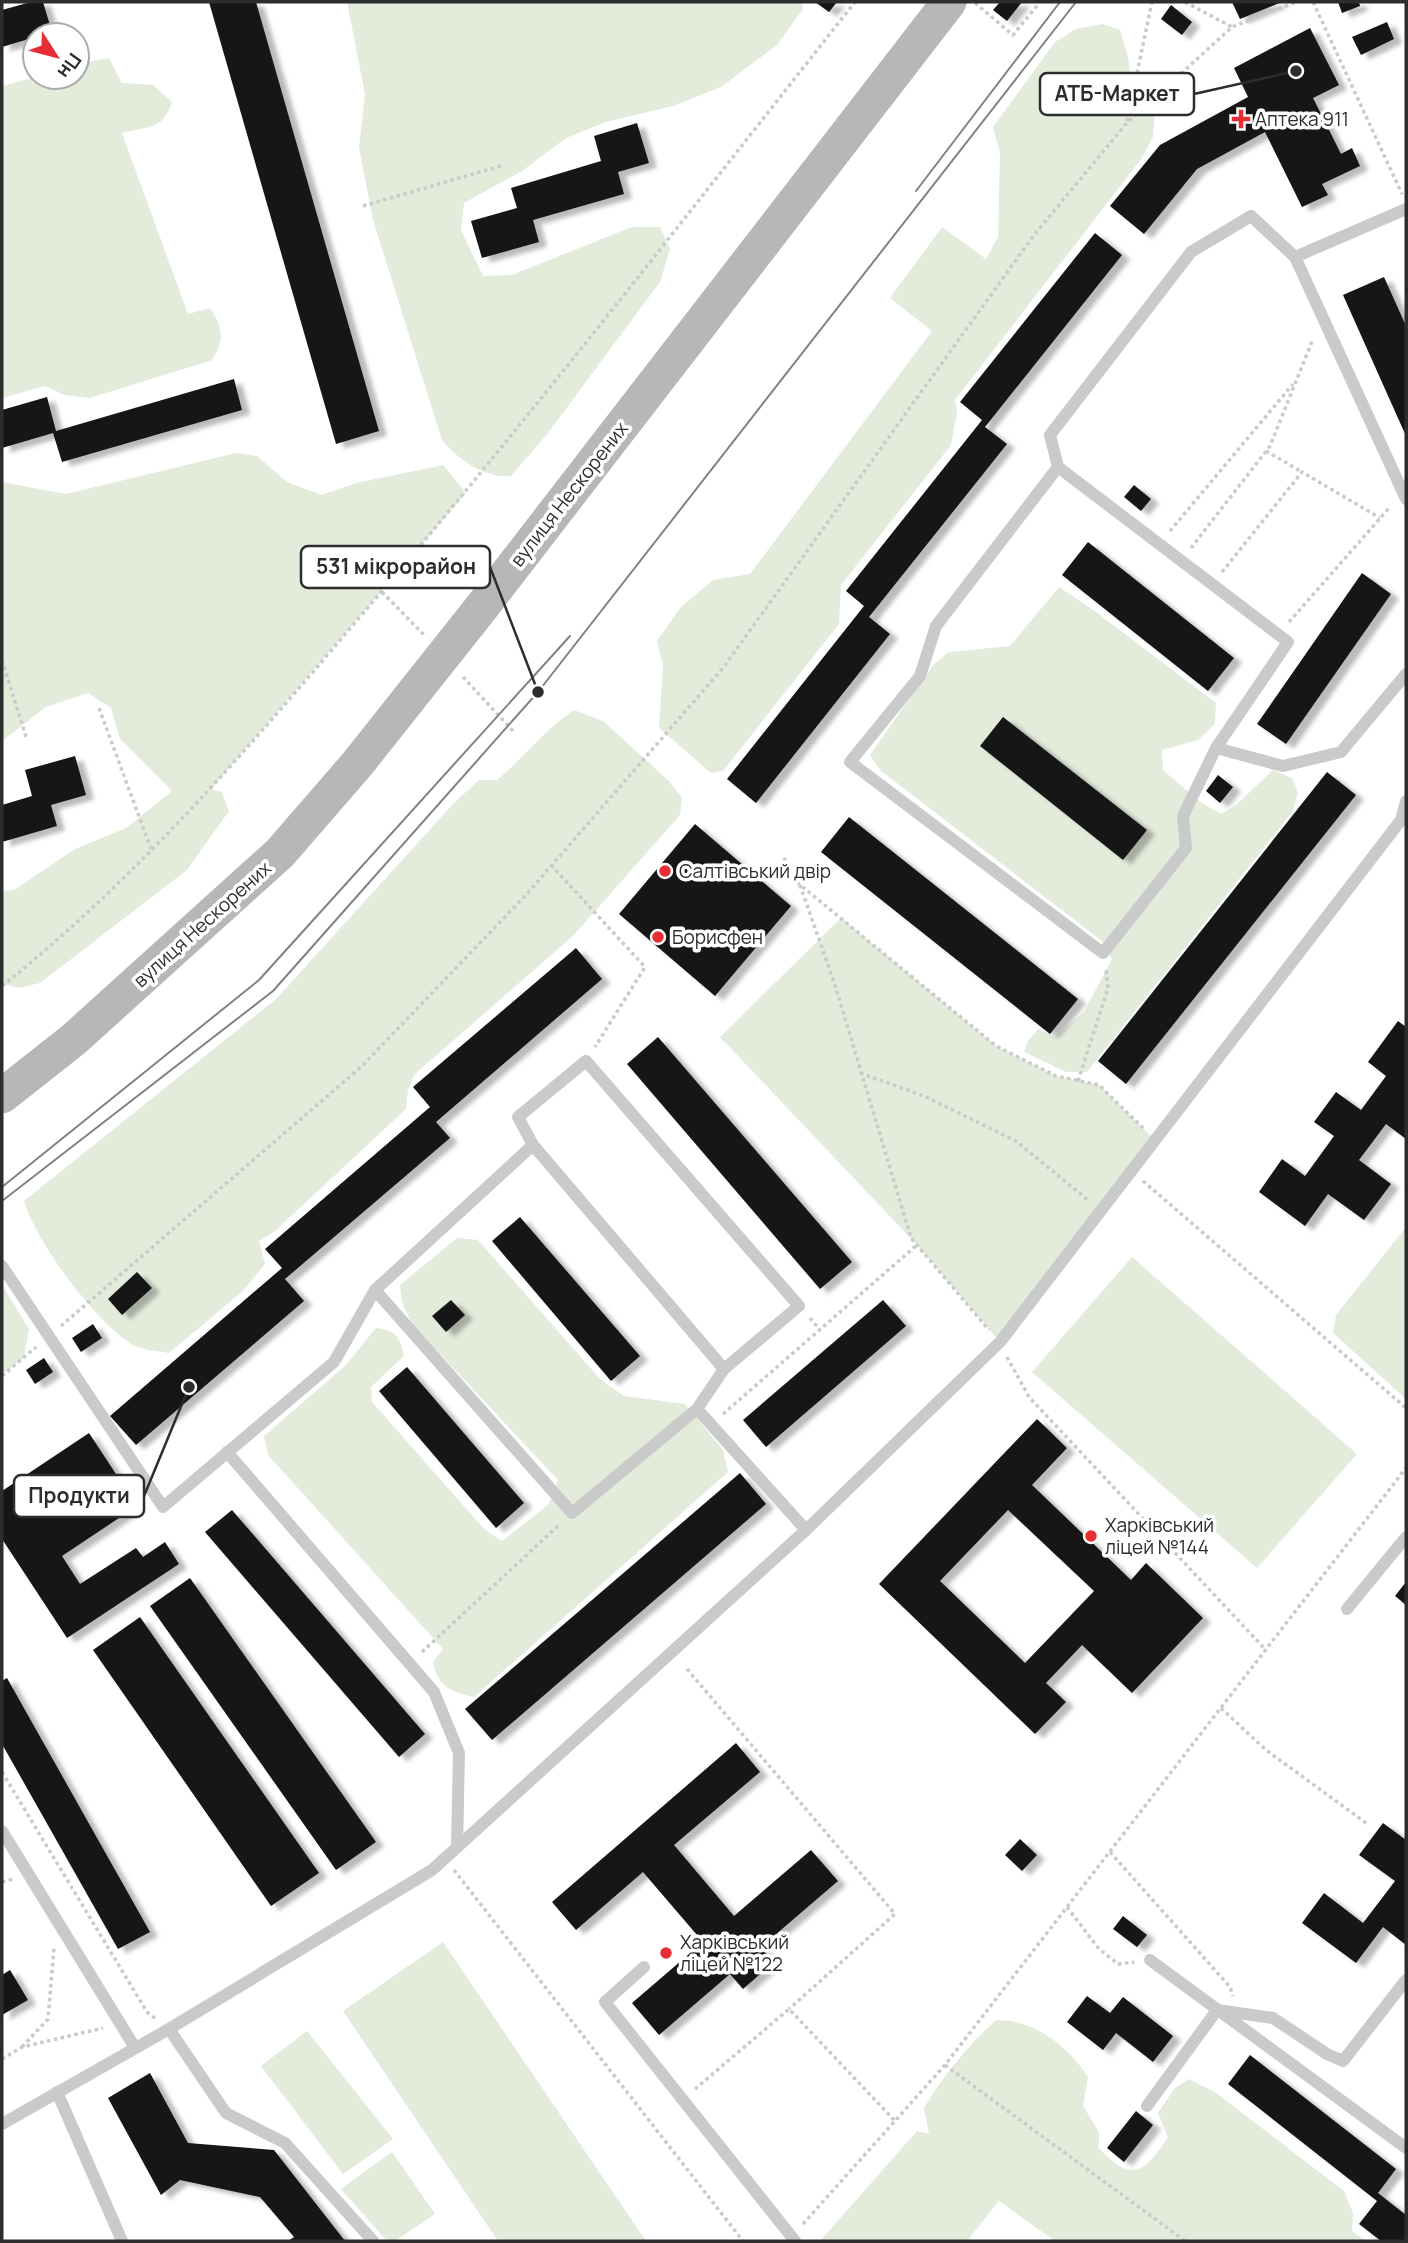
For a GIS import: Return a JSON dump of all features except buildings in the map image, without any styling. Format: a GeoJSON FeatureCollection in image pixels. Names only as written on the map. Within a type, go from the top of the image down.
{"type":"FeatureCollection","features":[{"type":"Feature","properties":{"kind":"main road","name":"вулиця Нескорених"},"geometry":{"type":"LineString","coordinates":[[2,1096],[74,1040],[280,853],[358,763],[481,608],[951,4]]}},
{"type":"Feature","properties":{"kind":"lane"},"geometry":{"type":"LineString","coordinates":[[1295,257],[1406,209]]}},
{"type":"Feature","properties":{"kind":"lane"},"geometry":{"type":"LineString","coordinates":[[1058,467],[936,626],[919,676],[850,762],[1103,953],[1186,848],[1183,816],[1216,748],[1288,642],[1058,467],[1050,435],[1191,252],[1251,216],[1295,257],[1405,495]]}},
{"type":"Feature","properties":{"kind":"lane"},"geometry":{"type":"LineString","coordinates":[[1216,748],[1283,766],[1341,752],[1406,674]]}},
{"type":"Feature","properties":{"kind":"lane"},"geometry":{"type":"LineString","coordinates":[[2,2124],[134,2046],[169,2029],[432,1870],[806,1530],[1000,1342],[1401,820],[1406,801]]}},
{"type":"Feature","properties":{"kind":"lane"},"geometry":{"type":"LineString","coordinates":[[375,1290],[572,1513],[697,1409],[724,1369],[799,1306],[586,1061],[518,1117],[533,1145],[724,1369]]}},
{"type":"Feature","properties":{"kind":"lane"},"geometry":{"type":"LineString","coordinates":[[2,1266],[163,1507],[334,1362],[375,1290],[533,1145]]}},
{"type":"Feature","properties":{"kind":"lane"},"geometry":{"type":"LineString","coordinates":[[697,1409],[806,1530]]}},
{"type":"Feature","properties":{"kind":"lane"},"geometry":{"type":"LineString","coordinates":[[227,1452],[433,1692],[459,1753],[457,1847]]}},
{"type":"Feature","properties":{"kind":"lane"},"geometry":{"type":"LineString","coordinates":[[1346,1609],[1406,1536]]}},
{"type":"Feature","properties":{"kind":"lane"},"geometry":{"type":"LineString","coordinates":[[2,1831],[134,2046]]}},
{"type":"Feature","properties":{"kind":"lane"},"geometry":{"type":"LineString","coordinates":[[1150,1960],[1406,2148]]}},
{"type":"Feature","properties":{"kind":"lane"},"geometry":{"type":"LineString","coordinates":[[644,1967],[605,2002],[793,2239]]}},
{"type":"Feature","properties":{"kind":"lane"},"geometry":{"type":"LineString","coordinates":[[1217,2010],[1273,2018],[1342,2061],[1406,1980]]}},
{"type":"Feature","properties":{"kind":"lane"},"geometry":{"type":"LineString","coordinates":[[1147,2106],[1217,2010]]}},
{"type":"Feature","properties":{"kind":"lane"},"geometry":{"type":"LineString","coordinates":[[169,2029],[226,2113],[285,2143],[373,2241]]}},
{"type":"Feature","properties":{"kind":"lane"},"geometry":{"type":"LineString","coordinates":[[57,2092],[122,2241]]}},
{"type":"Feature","properties":{"kind":"path"},"geometry":{"type":"LineString","coordinates":[[2,986],[65,936],[224,776],[477,480],[855,2]]}},
{"type":"Feature","properties":{"kind":"path"},"geometry":{"type":"LineString","coordinates":[[951,4],[1013,35],[1040,2]]}},
{"type":"Feature","properties":{"kind":"path"},"geometry":{"type":"LineString","coordinates":[[1126,124],[1152,2]]}},
{"type":"Feature","properties":{"kind":"path"},"geometry":{"type":"LineString","coordinates":[[1185,2],[1232,27]]}},
{"type":"Feature","properties":{"kind":"path"},"geometry":{"type":"LineString","coordinates":[[2,1376],[361,1067],[551,865],[723,668],[1034,235],[1126,124],[1232,27],[1296,2]]}},
{"type":"Feature","properties":{"kind":"path"},"geometry":{"type":"LineString","coordinates":[[1314,2],[1406,203]]}},
{"type":"Feature","properties":{"kind":"path"},"geometry":{"type":"LineString","coordinates":[[363,206],[501,166]]}},
{"type":"Feature","properties":{"kind":"path"},"geometry":{"type":"LineString","coordinates":[[1181,561],[1266,452],[1322,316]]}},
{"type":"Feature","properties":{"kind":"path"},"geometry":{"type":"LineString","coordinates":[[1160,544],[1186,507],[1297,380]]}},
{"type":"Feature","properties":{"kind":"path"},"geometry":{"type":"LineString","coordinates":[[1266,452],[1380,518]]}},
{"type":"Feature","properties":{"kind":"path"},"geometry":{"type":"LineString","coordinates":[[1212,584],[1302,472]]}},
{"type":"Feature","properties":{"kind":"path"},"geometry":{"type":"LineString","coordinates":[[1278,635],[1380,518],[1405,495]]}},
{"type":"Feature","properties":{"kind":"path"},"geometry":{"type":"LineString","coordinates":[[382,592],[427,638]]}},
{"type":"Feature","properties":{"kind":"path"},"geometry":{"type":"LineString","coordinates":[[2,660],[27,740]]}},
{"type":"Feature","properties":{"kind":"path"},"geometry":{"type":"LineString","coordinates":[[461,675],[514,732]]}},
{"type":"Feature","properties":{"kind":"path"},"geometry":{"type":"LineString","coordinates":[[99,708],[152,849]]}},
{"type":"Feature","properties":{"kind":"path"},"geometry":{"type":"LineString","coordinates":[[784,858],[793,879],[996,1046],[1056,1076],[1100,1085],[1155,1140]]}},
{"type":"Feature","properties":{"kind":"path"},"geometry":{"type":"LineString","coordinates":[[551,865],[645,967],[586,1061]]}},
{"type":"Feature","properties":{"kind":"path"},"geometry":{"type":"LineString","coordinates":[[800,885],[835,985],[911,1238],[1000,1342],[1029,1397],[1266,1650]]}},
{"type":"Feature","properties":{"kind":"path"},"geometry":{"type":"LineString","coordinates":[[1078,1081],[1108,988],[1103,953]]}},
{"type":"Feature","properties":{"kind":"path"},"geometry":{"type":"LineString","coordinates":[[860,1073],[924,1096],[1016,1141],[1101,1210]]}},
{"type":"Feature","properties":{"kind":"path"},"geometry":{"type":"LineString","coordinates":[[1131,1171],[1406,1408]]}},
{"type":"Feature","properties":{"kind":"path"},"geometry":{"type":"LineString","coordinates":[[711,1424],[917,1245]]}},
{"type":"Feature","properties":{"kind":"path"},"geometry":{"type":"LineString","coordinates":[[793,2239],[946,2066],[1406,1468]]}},
{"type":"Feature","properties":{"kind":"path"},"geometry":{"type":"LineString","coordinates":[[409,1664],[572,1513]]}},
{"type":"Feature","properties":{"kind":"path"},"geometry":{"type":"LineString","coordinates":[[682,2099],[789,2009],[894,1914],[687,1669]]}},
{"type":"Feature","properties":{"kind":"path"},"geometry":{"type":"LineString","coordinates":[[1221,1708],[1266,1750],[1366,1823]]}},
{"type":"Feature","properties":{"kind":"path"},"geometry":{"type":"LineString","coordinates":[[2,1772],[147,2012],[169,2029]]}},
{"type":"Feature","properties":{"kind":"path"},"geometry":{"type":"LineString","coordinates":[[1110,1852],[1230,1987],[1238,2012]]}},
{"type":"Feature","properties":{"kind":"path"},"geometry":{"type":"LineString","coordinates":[[445,1858],[743,2241]]}},
{"type":"Feature","properties":{"kind":"path"},"geometry":{"type":"LineString","coordinates":[[445,1880],[457,1873]]}},
{"type":"Feature","properties":{"kind":"path"},"geometry":{"type":"LineString","coordinates":[[1067,1907],[1099,1950],[1118,1964],[1150,1960]]}},
{"type":"Feature","properties":{"kind":"path"},"geometry":{"type":"LineString","coordinates":[[2,2059],[22,2047],[48,2019],[56,1919]]}},
{"type":"Feature","properties":{"kind":"path"},"geometry":{"type":"LineString","coordinates":[[789,2009],[895,2122]]}},
{"type":"Feature","properties":{"kind":"path"},"geometry":{"type":"LineString","coordinates":[[22,2047],[120,2024]]}},
{"type":"Feature","properties":{"kind":"path"},"geometry":{"type":"LineString","coordinates":[[946,2066],[1185,2241]]}},
{"type":"Feature","properties":{"kind":"green space"},"geometry":{"type":"Polygon","coordinates":[[[347,2],[802,2],[803,9],[777,45],[721,87],[673,106],[606,122],[566,138],[522,171],[464,203],[461,230],[483,276],[512,275],[632,227],[660,227],[670,249],[660,282],[548,433],[511,476],[482,471],[456,454],[442,440],[373,220],[359,147],[365,94],[347,2]]]}},
{"type":"Feature","properties":{"kind":"green space"},"geometry":{"type":"Polygon","coordinates":[[[1103,24],[1120,30],[1128,57],[1133,93],[1155,109],[1153,137],[1142,158],[955,400],[957,412],[951,445],[841,585],[839,624],[723,771],[711,773],[659,728],[663,665],[657,641],[681,607],[713,580],[750,574],[932,331],[890,298],[942,227],[986,259],[998,237],[1000,152],[993,127],[1055,42],[1076,29],[1103,24]]]}},
{"type":"Feature","properties":{"kind":"green space"},"geometry":{"type":"Polygon","coordinates":[[[109,58],[122,83],[153,85],[172,102],[159,123],[122,133],[188,314],[210,308],[218,322],[221,340],[212,360],[90,398],[64,395],[45,386],[2,398],[2,86],[21,81],[21,91],[91,91],[91,61],[109,58]]]}},
{"type":"Feature","properties":{"kind":"green space"},"geometry":{"type":"Polygon","coordinates":[[[236,453],[257,456],[287,482],[322,495],[356,483],[443,465],[466,493],[211,789],[222,792],[229,811],[187,870],[40,983],[19,988],[2,984],[2,891],[14,890],[75,849],[126,828],[172,791],[120,739],[111,708],[88,693],[46,707],[2,741],[2,482],[66,494],[236,453]]]}},
{"type":"Feature","properties":{"kind":"green space"},"geometry":{"type":"Polygon","coordinates":[[[1059,587],[1216,703],[1215,724],[1198,740],[1162,750],[1163,770],[1200,802],[1221,814],[1236,805],[1273,770],[1292,778],[1298,792],[1293,811],[1087,1072],[1066,1072],[1024,1052],[1028,1041],[1038,1029],[1055,1037],[1084,1012],[1112,959],[1102,941],[880,770],[870,755],[934,664],[949,652],[1010,646],[1059,587]]]}},
{"type":"Feature","properties":{"kind":"green space"},"geometry":{"type":"Polygon","coordinates":[[[574,710],[603,721],[669,781],[682,798],[680,815],[573,936],[415,1074],[408,1090],[406,1109],[275,1231],[259,1241],[265,1264],[243,1291],[169,1353],[133,1345],[102,1319],[69,1280],[41,1238],[24,1201],[276,999],[454,803],[479,780],[497,780],[574,710]]]}},
{"type":"Feature","properties":{"kind":"green space"},"geometry":{"type":"Polygon","coordinates":[[[841,918],[996,1046],[1056,1076],[1099,1085],[1155,1140],[1000,1342],[917,1245],[720,1037],[841,918]]]}},
{"type":"Feature","properties":{"kind":"green space"},"geometry":{"type":"Polygon","coordinates":[[[1406,1227],[1406,1399],[1333,1333],[1336,1315],[1406,1227]]]}},
{"type":"Feature","properties":{"kind":"green space"},"geometry":{"type":"Polygon","coordinates":[[[457,1238],[478,1240],[600,1379],[624,1396],[685,1404],[723,1450],[728,1472],[474,1697],[446,1687],[438,1677],[433,1662],[443,1649],[268,1455],[264,1436],[345,1366],[376,1328],[383,1329],[396,1336],[404,1356],[371,1387],[372,1402],[485,1530],[502,1541],[549,1504],[558,1480],[412,1324],[402,1302],[400,1285],[457,1238]]]}},
{"type":"Feature","properties":{"kind":"green space"},"geometry":{"type":"Polygon","coordinates":[[[1132,1257],[1357,1454],[1257,1568],[1032,1372],[1132,1257]]]}},
{"type":"Feature","properties":{"kind":"green space"},"geometry":{"type":"Polygon","coordinates":[[[2,1285],[29,1329],[24,1357],[2,1375],[2,1285]]]}},
{"type":"Feature","properties":{"kind":"green space"},"geometry":{"type":"Polygon","coordinates":[[[443,1942],[646,2241],[498,2241],[343,2011],[443,1942]]]}},
{"type":"Feature","properties":{"kind":"green space"},"geometry":{"type":"Polygon","coordinates":[[[996,2020],[1024,2024],[1049,2036],[1080,2065],[1088,2077],[1083,2106],[1099,2132],[1099,2148],[1120,2166],[1129,2170],[1137,2169],[1152,2159],[1168,2138],[1158,2113],[1175,2088],[1189,2079],[1215,2092],[1344,2191],[1353,2213],[1352,2231],[1366,2241],[1055,2241],[999,2201],[967,2241],[820,2241],[917,2131],[929,2134],[924,2108],[957,2061],[996,2020]]]}},
{"type":"Feature","properties":{"kind":"green space"},"geometry":{"type":"Polygon","coordinates":[[[307,2031],[393,2139],[343,2174],[261,2066],[307,2031]]]}},
{"type":"Feature","properties":{"kind":"green space"},"geometry":{"type":"Polygon","coordinates":[[[392,2152],[435,2214],[395,2241],[387,2241],[341,2189],[392,2152]]]}},
{"type":"Feature","properties":{"kind":"tram line"},"geometry":{"type":"LineString","coordinates":[[916,191],[1060,2]]}},
{"type":"Feature","properties":{"kind":"tram line"},"geometry":{"type":"LineString","coordinates":[[2,1201],[273,991],[538,692],[1076,2]]}},
{"type":"Feature","properties":{"kind":"tram line"},"geometry":{"type":"LineString","coordinates":[[2,1187],[259,980],[570,636]]}},
{"type":"Feature","properties":{"kind":"place","name":"АТБ-Маркет"},"geometry":{"type":"Point","coordinates":[1296,71]}},
{"type":"Feature","properties":{"kind":"place","name":"Аптека 911"},"geometry":{"type":"Point","coordinates":[1241,119]}},
{"type":"Feature","properties":{"kind":"place","name":"531 мікрорайон"},"geometry":{"type":"Point","coordinates":[538,692]}},
{"type":"Feature","properties":{"kind":"place","name":"Салтівський двір"},"geometry":{"type":"Point","coordinates":[665,871]}},
{"type":"Feature","properties":{"kind":"place","name":"Борисфен"},"geometry":{"type":"Point","coordinates":[658,937]}},
{"type":"Feature","properties":{"kind":"place","name":"Продукти"},"geometry":{"type":"Point","coordinates":[189,1387]}},
{"type":"Feature","properties":{"kind":"place","name":"Харківський ліцей №144"},"geometry":{"type":"Point","coordinates":[1091,1536]}},
{"type":"Feature","properties":{"kind":"place","name":"Харківський ліцей №122"},"geometry":{"type":"Point","coordinates":[666,1953]}}]}
